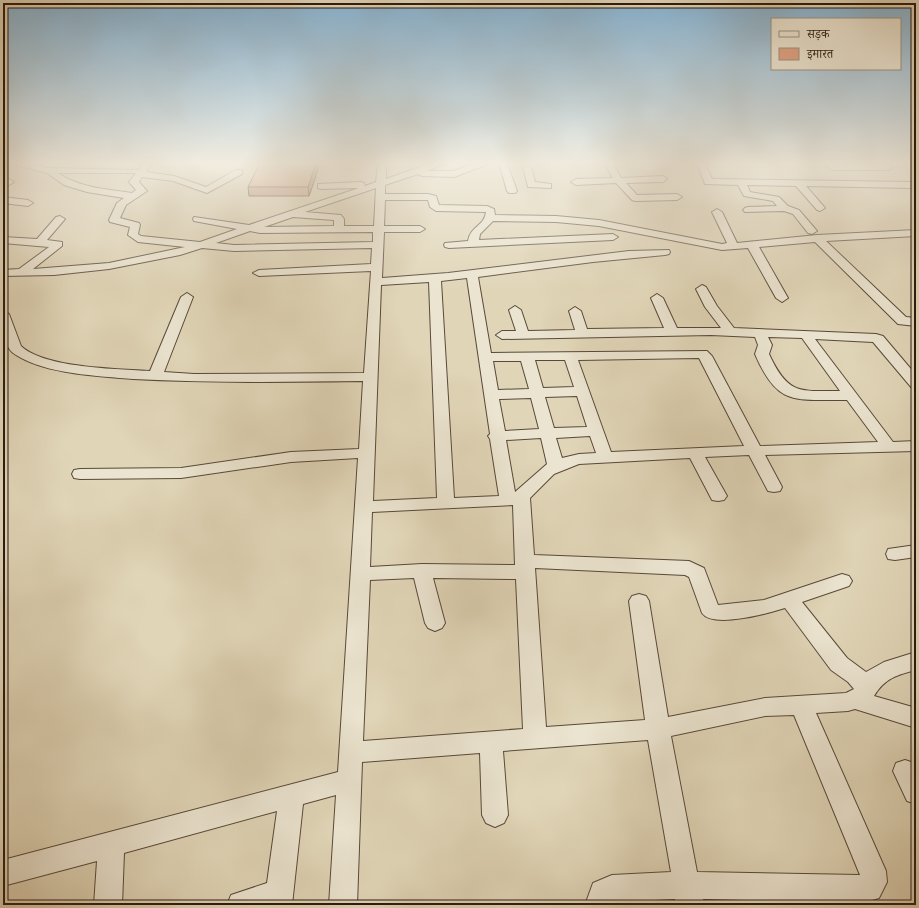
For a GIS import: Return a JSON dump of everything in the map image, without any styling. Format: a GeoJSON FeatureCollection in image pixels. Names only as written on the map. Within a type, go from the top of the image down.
{"type":"FeatureCollection","features":[{"type":"Feature","properties":{"kind":"street"},"geometry":{"type":"LineString","coordinates":[[121,205],[114,220],[135,225],[134,238],[201,246],[261,249],[378,237],[420,229]]}},
{"type":"Feature","properties":{"kind":"street"},"geometry":{"type":"LineString","coordinates":[[343,905],[379,205]]}},
{"type":"Feature","properties":{"kind":"street"},"geometry":{"type":"LineString","coordinates":[[433,205],[436,208],[487,209],[490,211],[490,218],[485,227],[476,231],[474,243]]}},
{"type":"Feature","properties":{"kind":"street"},"geometry":{"type":"LineString","coordinates":[[782,205],[796,212],[815,234],[902,322],[916,322]]}},
{"type":"Feature","properties":{"kind":"street"},"geometry":{"type":"LineString","coordinates":[[3,273],[73,270],[134,262],[201,246],[248,228],[315,206],[330,206],[328,216]]}},
{"type":"Feature","properties":{"kind":"street"},"geometry":{"type":"LineString","coordinates":[[748,210],[785,208]]}},
{"type":"Feature","properties":{"kind":"street"},"geometry":{"type":"LineString","coordinates":[[717,212],[734,247]]}},
{"type":"Feature","properties":{"kind":"street"},"geometry":{"type":"LineString","coordinates":[[288,214],[339,217],[339,230]]}},
{"type":"Feature","properties":{"kind":"street"},"geometry":{"type":"LineString","coordinates":[[490,218],[556,219],[608,225],[714,246],[734,247],[815,234],[916,234]]}},
{"type":"Feature","properties":{"kind":"street"},"geometry":{"type":"LineString","coordinates":[[40,242],[60,219]]}},
{"type":"Feature","properties":{"kind":"street"},"geometry":{"type":"LineString","coordinates":[[198,219],[267,231],[339,230],[378,237]]}},
{"type":"Feature","properties":{"kind":"street"},"geometry":{"type":"LineString","coordinates":[[608,225],[622,254]]}},
{"type":"Feature","properties":{"kind":"street"},"geometry":{"type":"LineString","coordinates":[[449,245],[613,236]]}},
{"type":"Feature","properties":{"kind":"street"},"geometry":{"type":"LineString","coordinates":[[3,240],[56,243],[59,245],[21,273]]}},
{"type":"Feature","properties":{"kind":"street"},"geometry":{"type":"LineString","coordinates":[[752,245],[782,298]]}},
{"type":"Feature","properties":{"kind":"street"},"geometry":{"type":"LineString","coordinates":[[259,273],[420,273],[430,279],[472,275],[622,254],[665,252]]}},
{"type":"Feature","properties":{"kind":"street"},"geometry":{"type":"LineString","coordinates":[[472,275],[496,436],[514,500],[525,567],[535,738]]}},
{"type":"Feature","properties":{"kind":"street"},"geometry":{"type":"LineString","coordinates":[[430,279],[446,502]]}},
{"type":"Feature","properties":{"kind":"street"},"geometry":{"type":"LineString","coordinates":[[702,289],[711,307],[730,331]]}},
{"type":"Feature","properties":{"kind":"street"},"geometry":{"type":"LineString","coordinates":[[155,376],[186,297]]}},
{"type":"Feature","properties":{"kind":"street"},"geometry":{"type":"LineString","coordinates":[[657,298],[672,331]]}},
{"type":"Feature","properties":{"kind":"street"},"geometry":{"type":"LineString","coordinates":[[515,310],[523,334]]}},
{"type":"Feature","properties":{"kind":"street"},"geometry":{"type":"LineString","coordinates":[[575,311],[582,333]]}},
{"type":"Feature","properties":{"kind":"street"},"geometry":{"type":"LineString","coordinates":[[3,314],[15,347],[20,352],[28,357],[70,368],[194,378],[371,377]]}},
{"type":"Feature","properties":{"kind":"street"},"geometry":{"type":"LineString","coordinates":[[502,335],[730,331],[875,337],[914,380]]}},
{"type":"Feature","properties":{"kind":"street"},"geometry":{"type":"LineString","coordinates":[[759,332],[765,345],[762,354],[788,392],[800,395],[851,396]]}},
{"type":"Feature","properties":{"kind":"street"},"geometry":{"type":"LineString","coordinates":[[805,334],[889,447]]}},
{"type":"Feature","properties":{"kind":"street"},"geometry":{"type":"LineString","coordinates":[[485,357],[702,354],[705,356],[774,487]]}},
{"type":"Feature","properties":{"kind":"street"},"geometry":{"type":"LineString","coordinates":[[570,355],[605,457]]}},
{"type":"Feature","properties":{"kind":"street"},"geometry":{"type":"LineString","coordinates":[[527,356],[556,466]]}},
{"type":"Feature","properties":{"kind":"street"},"geometry":{"type":"LineString","coordinates":[[491,395],[582,391]]}},
{"type":"Feature","properties":{"kind":"street"},"geometry":{"type":"LineString","coordinates":[[496,436],[596,431]]}},
{"type":"Feature","properties":{"kind":"street"},"geometry":{"type":"LineString","coordinates":[[363,507],[514,500],[544,474],[556,466],[579,459],[754,450],[916,446]]}},
{"type":"Feature","properties":{"kind":"street"},"geometry":{"type":"LineString","coordinates":[[695,453],[718,496]]}},
{"type":"Feature","properties":{"kind":"street"},"geometry":{"type":"LineString","coordinates":[[80,474],[181,473],[291,457],[366,454]]}},
{"type":"Feature","properties":{"kind":"street"},"geometry":{"type":"LineString","coordinates":[[895,554],[916,551]]}},
{"type":"Feature","properties":{"kind":"street"},"geometry":{"type":"LineString","coordinates":[[360,574],[525,567],[689,568],[697,573],[709,608],[712,612],[718,614],[765,607],[842,581]]}},
{"type":"Feature","properties":{"kind":"street"},"geometry":{"type":"LineString","coordinates":[[422,571],[435,623]]}},
{"type":"Feature","properties":{"kind":"street"},"geometry":{"type":"LineString","coordinates":[[789,599],[839,664],[856,676],[860,693]]}},
{"type":"Feature","properties":{"kind":"street"},"geometry":{"type":"LineString","coordinates":[[639,601],[658,729],[688,895]]}},
{"type":"Feature","properties":{"kind":"street"},"geometry":{"type":"LineString","coordinates":[[352,752],[658,729],[765,707],[848,702],[860,693],[874,677],[892,668],[916,661]]}},
{"type":"Feature","properties":{"kind":"street"},"geometry":{"type":"LineString","coordinates":[[860,693],[916,718]]}},
{"type":"Feature","properties":{"kind":"street"},"geometry":{"type":"LineString","coordinates":[[600,905],[603,893],[612,889],[688,895],[803,897],[869,888],[874,882],[873,871],[801,705]]}},
{"type":"Feature","properties":{"kind":"street"},"geometry":{"type":"LineString","coordinates":[[491,741],[495,815]]}},
{"type":"Feature","properties":{"kind":"street"},"geometry":{"type":"LineString","coordinates":[[905,771],[916,793]]}},
{"type":"Feature","properties":{"kind":"street"},"geometry":{"type":"LineString","coordinates":[[3,873],[350,780]]}},
{"type":"Feature","properties":{"kind":"street"},"geometry":{"type":"LineString","coordinates":[[241,905],[279,899],[291,796]]}},
{"type":"Feature","properties":{"kind":"street"},"geometry":{"type":"LineString","coordinates":[[108,905],[111,844]]}}]}
